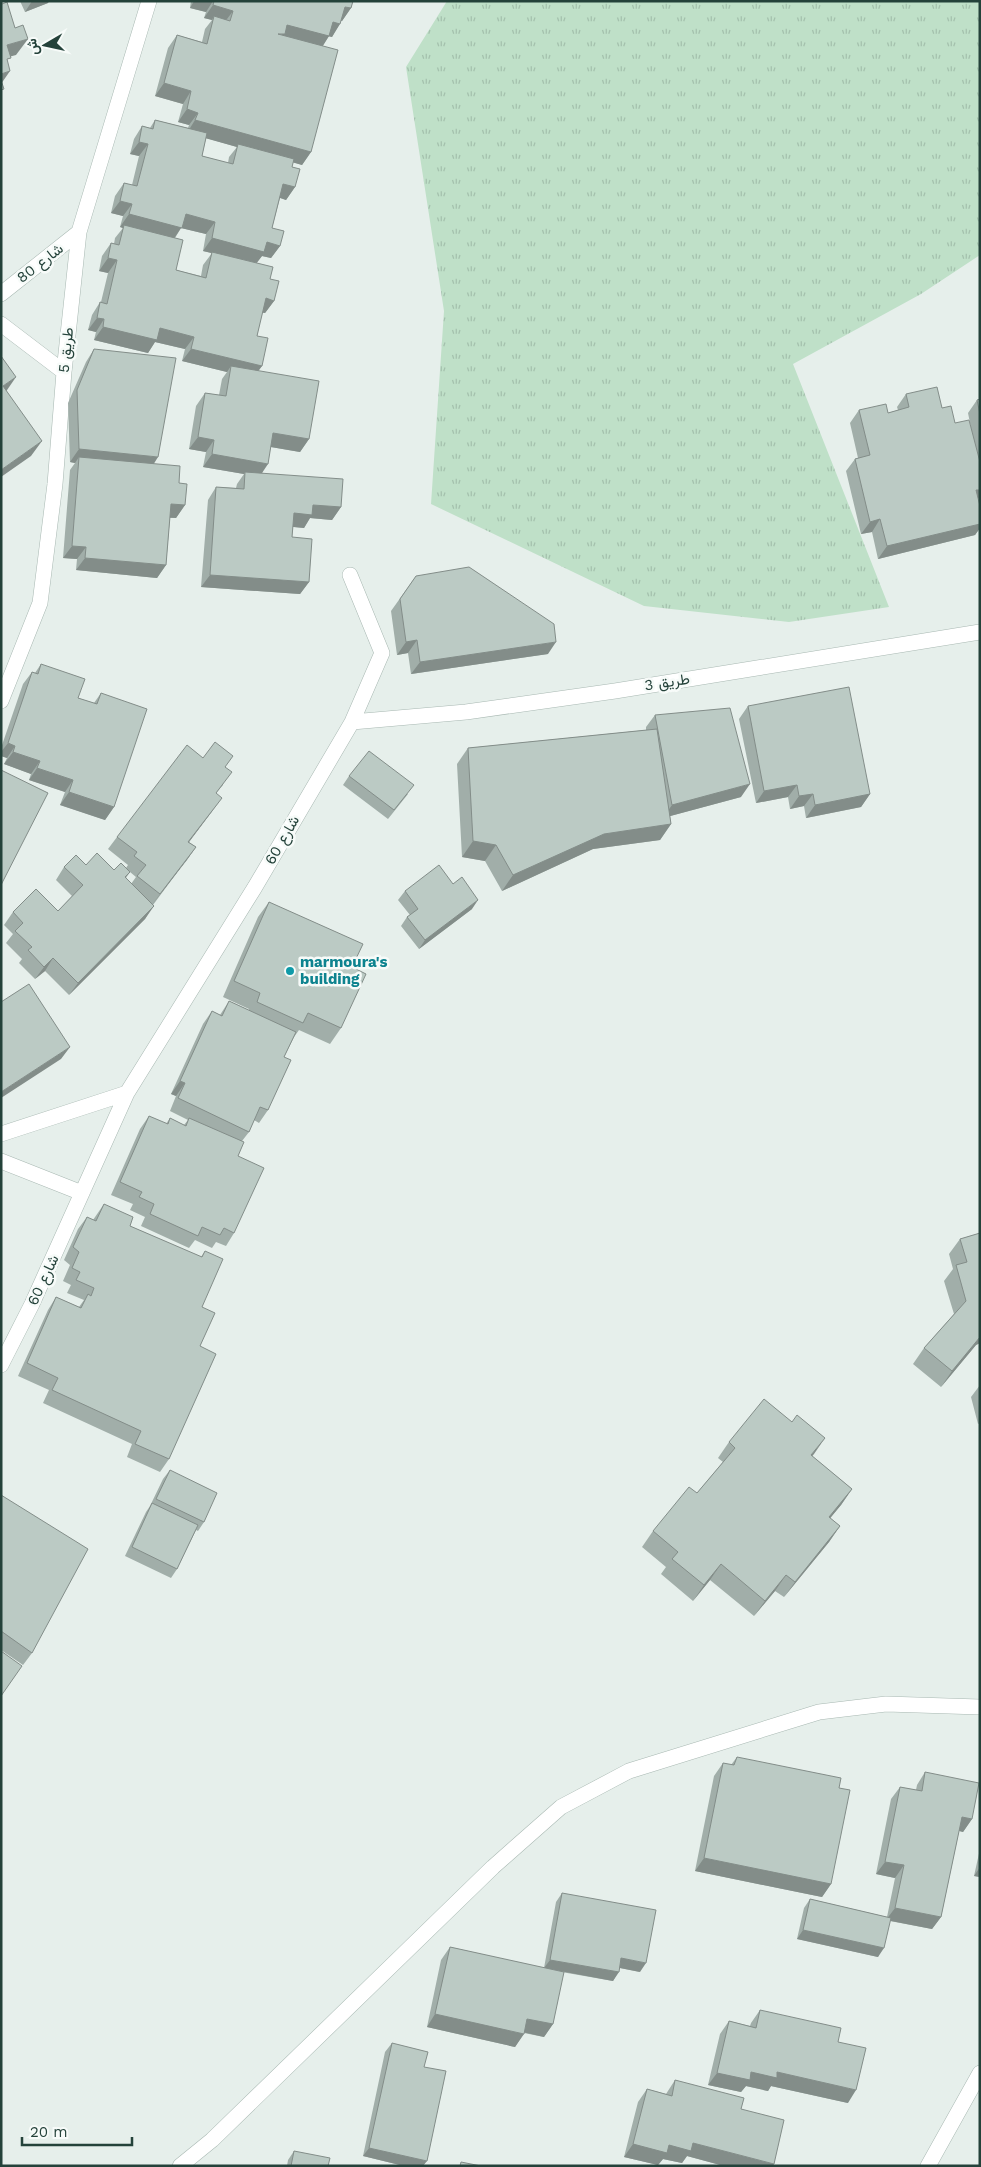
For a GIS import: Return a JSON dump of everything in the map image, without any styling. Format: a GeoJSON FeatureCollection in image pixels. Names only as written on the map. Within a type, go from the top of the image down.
{"type":"FeatureCollection","features":[{"type":"Feature","properties":{"kind":"street","name":"طريق 5"},"geometry":{"type":"LineString","coordinates":[[1,701],[40,603],[55,484],[64,372],[79,232],[149,1]]}},
{"type":"Feature","properties":{"kind":"street","name":"شارع 80"},"geometry":{"type":"LineString","coordinates":[[1,294],[79,232]]}},
{"type":"Feature","properties":{"kind":"street"},"geometry":{"type":"LineString","coordinates":[[1,324],[64,372]]}},
{"type":"Feature","properties":{"kind":"street","name":"شارع 60"},"geometry":{"type":"LineString","coordinates":[[1,1365],[32,1304],[127,1093],[255,887],[352,722],[382,653],[350,574]]}},
{"type":"Feature","properties":{"kind":"street","name":"طريق 3"},"geometry":{"type":"LineString","coordinates":[[352,722],[466,712],[615,691],[980,632]]}},
{"type":"Feature","properties":{"kind":"street"},"geometry":{"type":"LineString","coordinates":[[1,1134],[127,1093]]}},
{"type":"Feature","properties":{"kind":"street"},"geometry":{"type":"LineString","coordinates":[[1,1161],[82,1193]]}},
{"type":"Feature","properties":{"kind":"street"},"geometry":{"type":"LineString","coordinates":[[180,2166],[212,2140],[493,1867],[561,1807],[629,1771],[819,1712],[886,1704],[980,1707]]}},
{"type":"Feature","properties":{"kind":"street"},"geometry":{"type":"LineString","coordinates":[[928,2166],[980,2074]]}},
{"type":"Feature","properties":{"kind":"green space"},"geometry":{"type":"Polygon","coordinates":[[[447,1],[980,1],[980,255],[921,294],[793,364],[889,607],[789,622],[644,606],[431,504],[444,311],[406,67],[447,1]]]}},
{"type":"Feature","properties":{"kind":"building"},"geometry":{"type":"Polygon","coordinates":[[[214,1],[353,1],[351,8],[345,7],[340,24],[333,22],[329,36],[287,25],[285,34],[278,34],[338,50],[311,152],[195,120],[198,113],[187,109],[191,91],[164,83],[177,35],[207,44],[214,16],[230,21],[233,11],[213,5],[214,1]]]}},
{"type":"Feature","properties":{"kind":"building"},"geometry":{"type":"Polygon","coordinates":[[[7,2],[15,28],[23,25],[28,39],[7,45],[11,58],[7,59],[10,71],[1,74],[1,3],[7,2]]]}},
{"type":"Feature","properties":{"kind":"building"},"geometry":{"type":"Polygon","coordinates":[[[155,120],[207,133],[202,156],[233,164],[238,144],[294,159],[292,167],[300,169],[295,187],[283,184],[272,228],[284,231],[280,246],[267,242],[264,252],[212,238],[215,222],[186,214],[182,228],[129,214],[132,204],[120,201],[124,183],[137,186],[148,144],[139,142],[142,126],[153,129],[155,120]]]}},
{"type":"Feature","properties":{"kind":"building"},"geometry":{"type":"Polygon","coordinates":[[[124,225],[183,240],[176,270],[206,278],[212,252],[273,267],[270,279],[279,281],[274,301],[266,298],[257,336],[268,338],[262,366],[191,349],[194,337],[160,328],[157,340],[103,327],[104,319],[97,318],[100,302],[107,304],[117,260],[108,258],[111,243],[119,245],[124,225]]]}},
{"type":"Feature","properties":{"kind":"building"},"geometry":{"type":"Polygon","coordinates":[[[94,349],[176,358],[158,457],[79,449],[77,390],[94,349]]]}},
{"type":"Feature","properties":{"kind":"building"},"geometry":{"type":"Polygon","coordinates":[[[1,356],[16,377],[3,386],[42,441],[1,470],[1,356]]]}},
{"type":"Feature","properties":{"kind":"building"},"geometry":{"type":"Polygon","coordinates":[[[231,366],[319,381],[309,439],[273,433],[268,464],[212,454],[214,440],[198,437],[205,393],[226,396],[231,366]]]}},
{"type":"Feature","properties":{"kind":"building"},"geometry":{"type":"Polygon","coordinates":[[[937,387],[942,408],[951,406],[955,423],[969,420],[980,462],[980,490],[976,490],[980,506],[980,524],[887,546],[880,519],[870,522],[855,459],[870,455],[859,410],[886,404],[888,413],[909,407],[906,394],[937,387]]]}},
{"type":"Feature","properties":{"kind":"building"},"geometry":{"type":"Polygon","coordinates":[[[980,399],[980,414],[977,400],[980,399]]]}},
{"type":"Feature","properties":{"kind":"building"},"geometry":{"type":"Polygon","coordinates":[[[79,457],[180,466],[179,483],[187,484],[185,505],[171,504],[166,565],[85,558],[86,547],[72,546],[79,457]]]}},
{"type":"Feature","properties":{"kind":"building"},"geometry":{"type":"Polygon","coordinates":[[[245,472],[343,479],[341,507],[313,505],[312,515],[294,513],[292,537],[312,539],[309,582],[210,575],[216,487],[244,489],[245,472]]]}},
{"type":"Feature","properties":{"kind":"building"},"geometry":{"type":"Polygon","coordinates":[[[469,567],[554,624],[556,642],[420,662],[417,640],[406,642],[400,599],[416,576],[469,567]]]}},
{"type":"Feature","properties":{"kind":"building"},"geometry":{"type":"Polygon","coordinates":[[[41,664],[85,679],[78,698],[97,704],[101,693],[147,709],[114,807],[69,792],[73,780],[37,768],[40,761],[13,752],[15,746],[8,743],[32,672],[38,674],[41,664]]]}},
{"type":"Feature","properties":{"kind":"building"},"geometry":{"type":"Polygon","coordinates":[[[849,687],[870,794],[815,805],[813,794],[799,796],[797,785],[764,791],[748,706],[849,687]]]}},
{"type":"Feature","properties":{"kind":"building"},"geometry":{"type":"Polygon","coordinates":[[[730,708],[750,784],[672,805],[655,715],[730,708]]]}},
{"type":"Feature","properties":{"kind":"building"},"geometry":{"type":"Polygon","coordinates":[[[657,729],[671,824],[604,834],[513,875],[496,845],[473,841],[468,748],[657,729]]]}},
{"type":"Feature","properties":{"kind":"building"},"geometry":{"type":"Polygon","coordinates":[[[215,742],[233,756],[225,767],[232,772],[216,793],[222,798],[188,842],[196,847],[160,894],[137,876],[146,865],[134,856],[137,852],[117,837],[187,745],[203,758],[215,742]]]}},
{"type":"Feature","properties":{"kind":"building"},"geometry":{"type":"Polygon","coordinates":[[[369,751],[414,785],[394,810],[349,776],[369,751]]]}},
{"type":"Feature","properties":{"kind":"building"},"geometry":{"type":"Polygon","coordinates":[[[1,770],[48,793],[1,885],[1,770]]]}},
{"type":"Feature","properties":{"kind":"building"},"geometry":{"type":"Polygon","coordinates":[[[97,853],[114,870],[121,863],[130,872],[125,877],[154,906],[78,983],[53,958],[44,967],[28,950],[32,947],[15,931],[23,923],[13,912],[36,889],[58,911],[83,885],[64,867],[76,855],[86,865],[97,853]]]}},
{"type":"Feature","properties":{"kind":"building"},"geometry":{"type":"Polygon","coordinates":[[[439,865],[453,884],[462,877],[478,900],[425,940],[407,917],[418,909],[405,891],[439,865]]]}},
{"type":"Feature","properties":{"kind":"building","name":"marmoura's building"},"geometry":{"type":"Polygon","coordinates":[[[269,902],[363,944],[352,967],[366,974],[341,1028],[308,1013],[303,1023],[257,1002],[260,993],[234,981],[269,902]]]}},
{"type":"Feature","properties":{"kind":"building"},"geometry":{"type":"Polygon","coordinates":[[[29,984],[70,1047],[1,1092],[1,1002],[29,984]]]}},
{"type":"Feature","properties":{"kind":"building"},"geometry":{"type":"Polygon","coordinates":[[[229,1001],[296,1032],[284,1057],[291,1060],[268,1110],[260,1107],[249,1132],[178,1098],[185,1083],[180,1081],[212,1011],[222,1016],[229,1001]]]}},
{"type":"Feature","properties":{"kind":"building"},"geometry":{"type":"Polygon","coordinates":[[[149,1116],[168,1124],[170,1118],[186,1126],[189,1118],[244,1142],[238,1156],[264,1168],[234,1233],[224,1228],[220,1235],[202,1227],[198,1236],[150,1214],[154,1204],[139,1197],[142,1192],[120,1182],[149,1116]]]}},
{"type":"Feature","properties":{"kind":"building"},"geometry":{"type":"Polygon","coordinates":[[[104,1204],[133,1217],[130,1226],[202,1257],[205,1251],[223,1259],[202,1307],[215,1313],[200,1346],[216,1354],[169,1459],[135,1444],[141,1431],[52,1390],[58,1378],[27,1363],[56,1297],[81,1308],[88,1294],[91,1296],[94,1288],[76,1280],[80,1272],[72,1268],[79,1252],[73,1247],[87,1217],[96,1221],[104,1204]]]}},
{"type":"Feature","properties":{"kind":"building"},"geometry":{"type":"Polygon","coordinates":[[[980,1233],[980,1337],[952,1371],[924,1348],[966,1301],[956,1265],[967,1262],[960,1239],[980,1233]]]}},
{"type":"Feature","properties":{"kind":"building"},"geometry":{"type":"Polygon","coordinates":[[[764,1399],[792,1422],[797,1415],[825,1438],[811,1455],[852,1489],[829,1517],[840,1526],[795,1582],[786,1575],[765,1601],[721,1564],[704,1585],[672,1559],[678,1552],[653,1531],[689,1487],[697,1493],[735,1448],[729,1442],[764,1399]]]}},
{"type":"Feature","properties":{"kind":"building"},"geometry":{"type":"Polygon","coordinates":[[[170,1470],[217,1493],[204,1522],[156,1499],[170,1470]]]}},
{"type":"Feature","properties":{"kind":"building"},"geometry":{"type":"Polygon","coordinates":[[[1,1495],[88,1549],[32,1653],[1,1631],[1,1495]]]}},
{"type":"Feature","properties":{"kind":"building"},"geometry":{"type":"Polygon","coordinates":[[[152,1503],[198,1525],[177,1569],[132,1547],[152,1503]]]}},
{"type":"Feature","properties":{"kind":"building"},"geometry":{"type":"Polygon","coordinates":[[[1,1651],[22,1666],[1,1696],[1,1651]]]}},
{"type":"Feature","properties":{"kind":"building"},"geometry":{"type":"Polygon","coordinates":[[[737,1757],[841,1778],[839,1788],[850,1790],[831,1884],[704,1858],[723,1763],[734,1765],[737,1757]]]}},
{"type":"Feature","properties":{"kind":"building"},"geometry":{"type":"Polygon","coordinates":[[[925,1772],[979,1783],[972,1819],[962,1817],[941,1917],[895,1908],[904,1865],[885,1862],[900,1787],[922,1791],[925,1772]]]}},
{"type":"Feature","properties":{"kind":"building"},"geometry":{"type":"Polygon","coordinates":[[[562,1893],[656,1910],[646,1963],[621,1958],[619,1972],[550,1960],[562,1893]]]}},
{"type":"Feature","properties":{"kind":"building"},"geometry":{"type":"Polygon","coordinates":[[[810,1899],[891,1918],[884,1948],[803,1930],[810,1899]]]}},
{"type":"Feature","properties":{"kind":"building"},"geometry":{"type":"Polygon","coordinates":[[[450,1947],[564,1972],[553,2024],[527,2019],[524,2034],[435,2014],[450,1947]]]}},
{"type":"Feature","properties":{"kind":"building"},"geometry":{"type":"Polygon","coordinates":[[[760,2010],[841,2028],[838,2042],[866,2048],[856,2090],[777,2072],[777,2078],[751,2072],[750,2080],[717,2073],[729,2021],[756,2028],[760,2010]]]}},
{"type":"Feature","properties":{"kind":"building"},"geometry":{"type":"Polygon","coordinates":[[[392,2043],[428,2052],[424,2067],[446,2071],[427,2161],[369,2148],[392,2043]]]}},
{"type":"Feature","properties":{"kind":"building"},"geometry":{"type":"Polygon","coordinates":[[[675,2080],[744,2098],[741,2109],[784,2120],[774,2164],[693,2143],[691,2151],[669,2145],[667,2153],[633,2144],[647,2089],[672,2096],[675,2080]]]}},
{"type":"Feature","properties":{"kind":"building"},"geometry":{"type":"Polygon","coordinates":[[[294,2151],[330,2158],[328,2166],[291,2166],[294,2151]]]}},
{"type":"Feature","properties":{"kind":"building"},"geometry":{"type":"Polygon","coordinates":[[[461,2162],[481,2166],[460,2166],[461,2162]]]}},
{"type":"Feature","properties":{"kind":"place","name":"marmoura's building"},"geometry":{"type":"Point","coordinates":[290,971]}}]}
